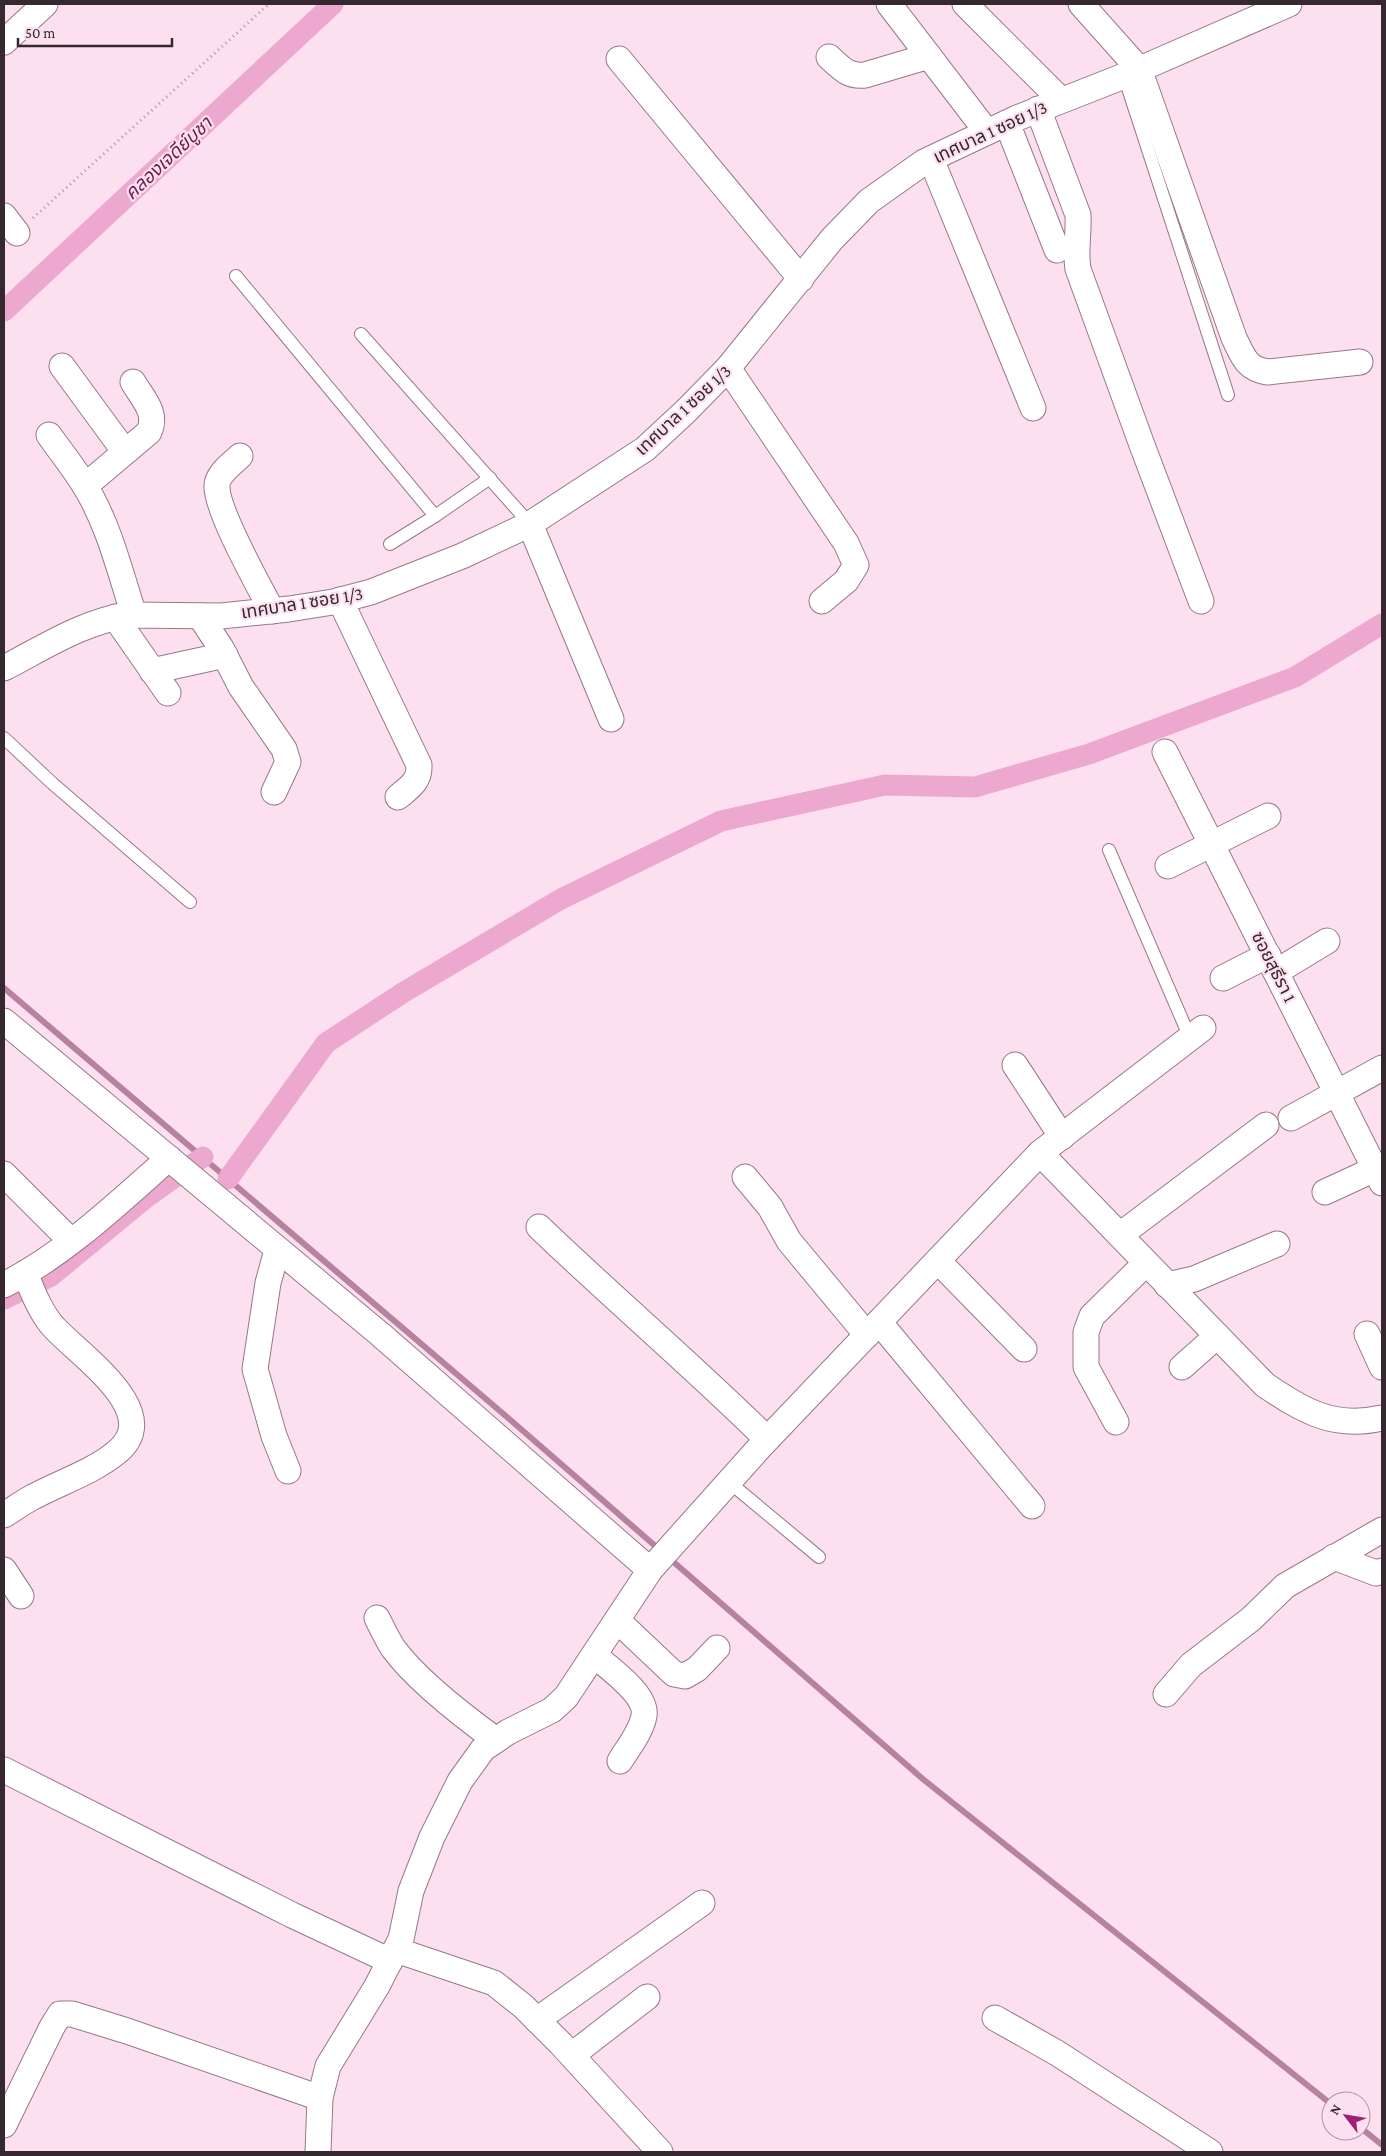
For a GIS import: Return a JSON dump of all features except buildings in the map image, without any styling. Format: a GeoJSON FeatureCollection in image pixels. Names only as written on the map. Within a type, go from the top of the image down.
{"type":"FeatureCollection","features":[{"type":"Feature","properties":{"kind":"street"},"geometry":{"type":"LineString","coordinates":[[4,42],[45,4]]}},
{"type":"Feature","properties":{"kind":"street"},"geometry":{"type":"LineString","coordinates":[[888,4],[929,56],[997,128],[1057,250]]}},
{"type":"Feature","properties":{"kind":"street"},"geometry":{"type":"LineString","coordinates":[[965,4],[1061,100]]}},
{"type":"Feature","properties":{"kind":"street"},"geometry":{"type":"LineString","coordinates":[[1081,4],[1132,73],[1234,338],[1246,362],[1256,371],[1268,372],[1360,362]]}},
{"type":"Feature","properties":{"kind":"street","name":"เทศบาล 1 ซอย 1/3"},"geometry":{"type":"LineString","coordinates":[[4,668],[77,630],[125,616],[200,616],[272,611],[340,600],[371,592],[453,560],[530,524],[645,449],[728,368],[832,239],[869,201],[931,159],[997,128],[1038,109],[1132,73],[1250,10],[1289,4]]}},
{"type":"Feature","properties":{"kind":"street"},"geometry":{"type":"LineString","coordinates":[[829,57],[843,70],[854,76],[865,75],[929,56]]}},
{"type":"Feature","properties":{"kind":"street"},"geometry":{"type":"LineString","coordinates":[[619,59],[801,278]]}},
{"type":"Feature","properties":{"kind":"street"},"geometry":{"type":"LineString","coordinates":[[1038,109],[1078,214],[1076,259],[1078,268],[1142,446],[1201,601]]}},
{"type":"Feature","properties":{"kind":"street"},"geometry":{"type":"LineString","coordinates":[[931,159],[1033,408]]}},
{"type":"Feature","properties":{"kind":"street"},"geometry":{"type":"LineString","coordinates":[[62,366],[125,452]]}},
{"type":"Feature","properties":{"kind":"street"},"geometry":{"type":"LineString","coordinates":[[728,368],[846,543],[856,565],[846,580],[822,601]]}},
{"type":"Feature","properties":{"kind":"street"},"geometry":{"type":"LineString","coordinates":[[85,486],[149,432],[153,423],[152,414],[133,382]]}},
{"type":"Feature","properties":{"kind":"street"},"geometry":{"type":"LineString","coordinates":[[50,435],[85,486],[108,534],[125,616],[152,670],[168,693]]}},
{"type":"Feature","properties":{"kind":"street"},"geometry":{"type":"LineString","coordinates":[[240,456],[223,473],[217,486],[218,494],[222,511],[272,611]]}},
{"type":"Feature","properties":{"kind":"street"},"geometry":{"type":"LineString","coordinates":[[530,524],[611,719]]}},
{"type":"Feature","properties":{"kind":"street"},"geometry":{"type":"LineString","coordinates":[[340,600],[419,765],[420,774],[414,784],[398,797]]}},
{"type":"Feature","properties":{"kind":"street"},"geometry":{"type":"LineString","coordinates":[[200,616],[225,654],[241,687],[284,749],[288,762],[274,792]]}},
{"type":"Feature","properties":{"kind":"street"},"geometry":{"type":"LineString","coordinates":[[152,670],[225,654]]}},
{"type":"Feature","properties":{"kind":"street","name":"ซอยสุธีรา 1"},"geometry":{"type":"LineString","coordinates":[[1165,752],[1379,1176]]}},
{"type":"Feature","properties":{"kind":"street"},"geometry":{"type":"LineString","coordinates":[[1168,866],[1268,816]]}},
{"type":"Feature","properties":{"kind":"street"},"geometry":{"type":"LineString","coordinates":[[1223,978],[1272,964],[1327,941]]}},
{"type":"Feature","properties":{"kind":"street"},"geometry":{"type":"LineString","coordinates":[[4,1021],[381,1335],[652,1568]]}},
{"type":"Feature","properties":{"kind":"street"},"geometry":{"type":"LineString","coordinates":[[318,2152],[320,2098],[328,2066],[378,1986],[402,1939],[411,1891],[436,1829],[460,1781],[483,1749],[552,1710],[566,1697],[652,1568],[767,1439],[1040,1154],[1197,1033]]}},
{"type":"Feature","properties":{"kind":"street"},"geometry":{"type":"LineString","coordinates":[[1015,1065],[1062,1137]]}},
{"type":"Feature","properties":{"kind":"street"},"geometry":{"type":"LineString","coordinates":[[1291,1118],[1382,1068]]}},
{"type":"Feature","properties":{"kind":"street"},"geometry":{"type":"LineString","coordinates":[[1120,1236],[1266,1125]]}},
{"type":"Feature","properties":{"kind":"street"},"geometry":{"type":"LineString","coordinates":[[1040,1154],[1264,1385],[1293,1404],[1328,1420],[1365,1422],[1382,1418]]}},
{"type":"Feature","properties":{"kind":"street"},"geometry":{"type":"LineString","coordinates":[[29,1282],[40,1265],[94,1224],[178,1166]]}},
{"type":"Feature","properties":{"kind":"street"},"geometry":{"type":"LineString","coordinates":[[4,1174],[71,1241]]}},
{"type":"Feature","properties":{"kind":"street"},"geometry":{"type":"LineString","coordinates":[[1325,1192],[1379,1176]]}},
{"type":"Feature","properties":{"kind":"street"},"geometry":{"type":"LineString","coordinates":[[745,1177],[770,1207],[789,1241],[873,1329],[1032,1506]]}},
{"type":"Feature","properties":{"kind":"street"},"geometry":{"type":"LineString","coordinates":[[539,1227],[600,1286],[718,1390],[767,1439]]}},
{"type":"Feature","properties":{"kind":"street"},"geometry":{"type":"LineString","coordinates":[[1167,1285],[1194,1279],[1277,1244]]}},
{"type":"Feature","properties":{"kind":"street"},"geometry":{"type":"LineString","coordinates":[[277,1250],[266,1293],[255,1369],[274,1436],[288,1471]]}},
{"type":"Feature","properties":{"kind":"street"},"geometry":{"type":"LineString","coordinates":[[938,1261],[1024,1349]]}},
{"type":"Feature","properties":{"kind":"street"},"geometry":{"type":"LineString","coordinates":[[1116,1422],[1086,1368],[1086,1332],[1092,1316],[1146,1263]]}},
{"type":"Feature","properties":{"kind":"street"},"geometry":{"type":"LineString","coordinates":[[4,1285],[29,1282]]}},
{"type":"Feature","properties":{"kind":"street"},"geometry":{"type":"LineString","coordinates":[[4,1515],[33,1497],[107,1460],[126,1444],[131,1436],[132,1426],[118,1389],[50,1323],[29,1282]]}},
{"type":"Feature","properties":{"kind":"street"},"geometry":{"type":"LineString","coordinates":[[1367,1334],[1382,1367]]}},
{"type":"Feature","properties":{"kind":"street"},"geometry":{"type":"LineString","coordinates":[[1182,1368],[1217,1336]]}},
{"type":"Feature","properties":{"kind":"street"},"geometry":{"type":"LineString","coordinates":[[1166,1694],[1191,1665],[1251,1619],[1285,1586],[1382,1530]]}},
{"type":"Feature","properties":{"kind":"street"},"geometry":{"type":"LineString","coordinates":[[1334,1557],[1376,1573],[1382,1571]]}},
{"type":"Feature","properties":{"kind":"street"},"geometry":{"type":"LineString","coordinates":[[4,1570],[21,1596]]}},
{"type":"Feature","properties":{"kind":"street"},"geometry":{"type":"LineString","coordinates":[[377,1618],[393,1648],[417,1674],[473,1723],[496,1740]]}},
{"type":"Feature","properties":{"kind":"street"},"geometry":{"type":"LineString","coordinates":[[617,1620],[674,1674],[685,1676],[697,1669],[717,1648]]}},
{"type":"Feature","properties":{"kind":"street"},"geometry":{"type":"LineString","coordinates":[[594,1655],[625,1682],[643,1703],[644,1716],[620,1761]]}},
{"type":"Feature","properties":{"kind":"street"},"geometry":{"type":"LineString","coordinates":[[4,1770],[292,1915],[393,1955],[494,1983],[538,2020],[660,2152]]}},
{"type":"Feature","properties":{"kind":"street"},"geometry":{"type":"LineString","coordinates":[[538,2020],[702,1903]]}},
{"type":"Feature","properties":{"kind":"street"},"geometry":{"type":"LineString","coordinates":[[572,2055],[647,1997]]}},
{"type":"Feature","properties":{"kind":"street"},"geometry":{"type":"LineString","coordinates":[[4,2125],[60,2014],[72,2014],[127,2031],[320,2098]]}},
{"type":"Feature","properties":{"kind":"street"},"geometry":{"type":"LineString","coordinates":[[995,2018],[1058,2053],[1210,2152]]}},
{"type":"Feature","properties":{"kind":"lane"},"geometry":{"type":"LineString","coordinates":[[1132,73],[1228,395]]}},
{"type":"Feature","properties":{"kind":"lane"},"geometry":{"type":"LineString","coordinates":[[236,276],[435,516]]}},
{"type":"Feature","properties":{"kind":"lane"},"geometry":{"type":"LineString","coordinates":[[362,334],[530,524]]}},
{"type":"Feature","properties":{"kind":"lane"},"geometry":{"type":"LineString","coordinates":[[390,544],[490,478]]}},
{"type":"Feature","properties":{"kind":"lane"},"geometry":{"type":"LineString","coordinates":[[4,738],[52,783],[190,902]]}},
{"type":"Feature","properties":{"kind":"lane"},"geometry":{"type":"LineString","coordinates":[[1109,850],[1197,1033]]}},
{"type":"Feature","properties":{"kind":"lane"},"geometry":{"type":"LineString","coordinates":[[729,1482],[819,1557]]}},
{"type":"Feature","properties":{"kind":"path"},"geometry":{"type":"LineString","coordinates":[[10,225],[268,4]]}},
{"type":"Feature","properties":{"kind":"waterway","name":"คลองเจดีย์บูชา"},"geometry":{"type":"LineString","coordinates":[[4,311],[333,4]]}},
{"type":"Feature","properties":{"kind":"waterway"},"geometry":{"type":"LineString","coordinates":[[228,1179],[326,1043],[404,992],[561,899],[721,821],[885,785],[975,787],[1089,754],[1295,677],[1382,624]]}},
{"type":"Feature","properties":{"kind":"waterway"},"geometry":{"type":"LineString","coordinates":[[4,988],[507,1417],[661,1551]]}},
{"type":"Feature","properties":{"kind":"waterway"},"geometry":{"type":"LineString","coordinates":[[4,1299],[51,1276],[147,1197],[203,1157]]}},
{"type":"Feature","properties":{"kind":"waterway"},"geometry":{"type":"LineString","coordinates":[[669,1558],[924,1780],[1321,2096]]}},
{"type":"Feature","properties":{"kind":"waterway"},"geometry":{"type":"LineString","coordinates":[[1371,2136],[1382,2145]]}}]}
